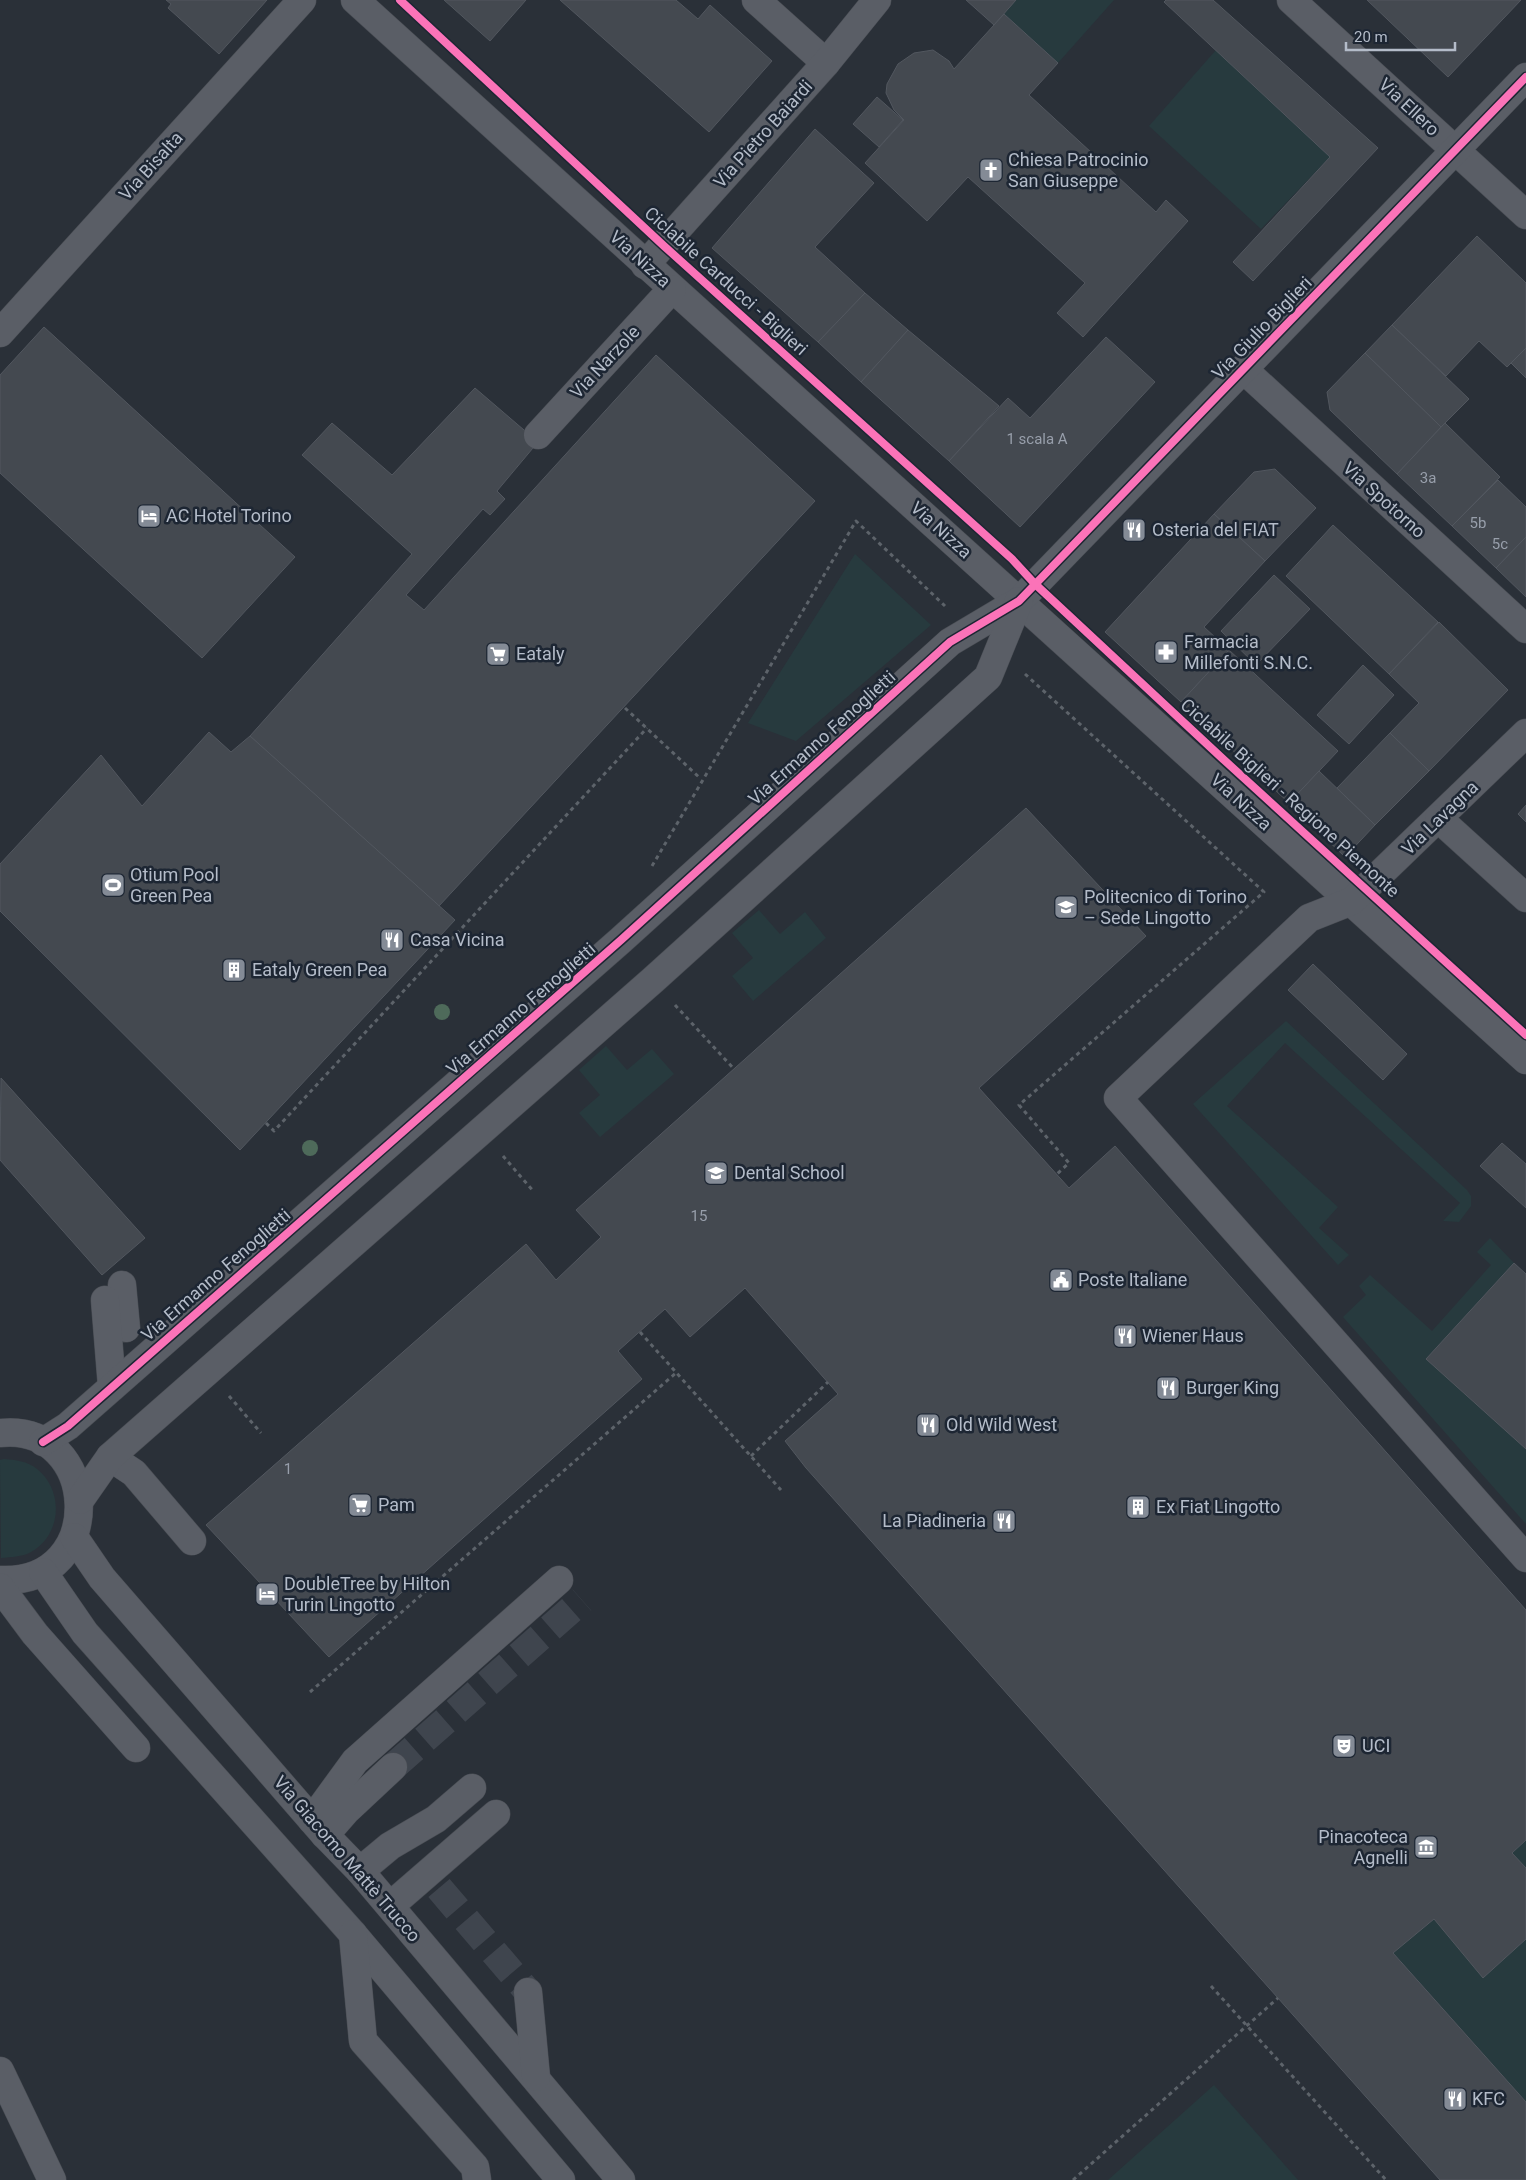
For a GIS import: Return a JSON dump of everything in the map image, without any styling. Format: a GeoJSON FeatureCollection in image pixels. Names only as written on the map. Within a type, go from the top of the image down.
{"type":"FeatureCollection","features":[{"type":"Feature","properties":{"kind":"street","name":"Via Bisalta"},"geometry":{"type":"LineString","coordinates":[[0,333],[302,0]]}},
{"type":"Feature","properties":{"kind":"street","name":"Via Nizza"},"geometry":{"type":"LineString","coordinates":[[356,0],[645,266],[1019,600],[1526,1060]]}},
{"type":"Feature","properties":{"kind":"street"},"geometry":{"type":"LineString","coordinates":[[756,0],[826,63]]}},
{"type":"Feature","properties":{"kind":"street","name":"Via Pietro Baiardi"},"geometry":{"type":"LineString","coordinates":[[645,266],[826,63],[876,0]]}},
{"type":"Feature","properties":{"kind":"street","name":"Via Ellero"},"geometry":{"type":"LineString","coordinates":[[1291,0],[1526,215]]}},
{"type":"Feature","properties":{"kind":"street","name":"Via Giulio Biglieri"},"geometry":{"type":"LineString","coordinates":[[1019,600],[1526,77]]}},
{"type":"Feature","properties":{"kind":"street","name":"Via Narzole"},"geometry":{"type":"LineString","coordinates":[[538,435],[672,289]]}},
{"type":"Feature","properties":{"kind":"street","name":"Via Spotorno"},"geometry":{"type":"LineString","coordinates":[[1243,369],[1526,629]]}},
{"type":"Feature","properties":{"kind":"street"},"geometry":{"type":"LineString","coordinates":[[80,1500],[110,1458],[653,980],[988,677],[1019,600]]}},
{"type":"Feature","properties":{"kind":"street","name":"Via Ermanno Fenoglietti"},"geometry":{"type":"LineString","coordinates":[[43,1442],[68,1426],[621,940],[950,642],[1019,600]]}},
{"type":"Feature","properties":{"kind":"street","name":"Via Lavagna"},"geometry":{"type":"LineString","coordinates":[[1352,901],[1526,733]]}},
{"type":"Feature","properties":{"kind":"street"},"geometry":{"type":"LineString","coordinates":[[1439,819],[1526,898]]}},
{"type":"Feature","properties":{"kind":"street"},"geometry":{"type":"LineString","coordinates":[[1352,901],[1309,918],[1118,1098],[1526,1558]]}},
{"type":"Feature","properties":{"kind":"street"},"geometry":{"type":"LineString","coordinates":[[114,1292],[121,1379]]}},
{"type":"Feature","properties":{"kind":"street"},"geometry":{"type":"LineString","coordinates":[[0,1433],[26,1435],[43,1442],[61,1457],[74,1476],[80,1500],[79,1518],[74,1537],[61,1557],[43,1572],[27,1578],[0,1580]]}},
{"type":"Feature","properties":{"kind":"street"},"geometry":{"type":"LineString","coordinates":[[110,1458],[134,1473],[192,1541]]}},
{"type":"Feature","properties":{"kind":"street","name":"Via Giacomo Mattè Trucco"},"geometry":{"type":"LineString","coordinates":[[74,1537],[102,1578],[318,1827],[360,1871],[622,2180]]}},
{"type":"Feature","properties":{"kind":"street"},"geometry":{"type":"LineString","coordinates":[[43,1572],[85,1633],[353,1934],[561,2180]]}},
{"type":"Feature","properties":{"kind":"street"},"geometry":{"type":"LineString","coordinates":[[318,1827],[356,1761],[559,1580]]}},
{"type":"Feature","properties":{"kind":"street"},"geometry":{"type":"LineString","coordinates":[[0,1587],[59,1662],[62,1691],[97,1729],[136,1748]]}},
{"type":"Feature","properties":{"kind":"street"},"geometry":{"type":"LineString","coordinates":[[318,1827],[346,1810],[393,1767]]}},
{"type":"Feature","properties":{"kind":"street"},"geometry":{"type":"LineString","coordinates":[[360,1871],[390,1846],[436,1819],[472,1788]]}},
{"type":"Feature","properties":{"kind":"street"},"geometry":{"type":"LineString","coordinates":[[390,1906],[496,1814]]}},
{"type":"Feature","properties":{"kind":"street"},"geometry":{"type":"LineString","coordinates":[[353,1934],[363,2041],[475,2167],[478,2180]]}},
{"type":"Feature","properties":{"kind":"street"},"geometry":{"type":"LineString","coordinates":[[528,1992],[536,2077]]}},
{"type":"Feature","properties":{"kind":"street"},"geometry":{"type":"LineString","coordinates":[[0,2071],[52,2180]]}},
{"type":"Feature","properties":{"kind":"path"},"geometry":{"type":"LineString","coordinates":[[648,873],[856,521],[947,609]]}},
{"type":"Feature","properties":{"kind":"path"},"geometry":{"type":"LineString","coordinates":[[1024,674],[1264,892],[1019,1105],[1069,1163],[1057,1174]]}},
{"type":"Feature","properties":{"kind":"path"},"geometry":{"type":"LineString","coordinates":[[625,708],[702,779]]}},
{"type":"Feature","properties":{"kind":"path"},"geometry":{"type":"LineString","coordinates":[[266,1123],[274,1131],[647,728]]}},
{"type":"Feature","properties":{"kind":"path"},"geometry":{"type":"LineString","coordinates":[[653,980],[734,1069]]}},
{"type":"Feature","properties":{"kind":"path"},"geometry":{"type":"LineString","coordinates":[[501,1154],[534,1192]]}},
{"type":"Feature","properties":{"kind":"path"},"geometry":{"type":"LineString","coordinates":[[640,1332],[781,1490]]}},
{"type":"Feature","properties":{"kind":"path"},"geometry":{"type":"LineString","coordinates":[[310,1692],[677,1372]]}},
{"type":"Feature","properties":{"kind":"path"},"geometry":{"type":"LineString","coordinates":[[751,1456],[828,1382]]}},
{"type":"Feature","properties":{"kind":"path"},"geometry":{"type":"LineString","coordinates":[[223,1390],[261,1433]]}},
{"type":"Feature","properties":{"kind":"path"},"geometry":{"type":"LineString","coordinates":[[1211,1986],[1386,2180]]}},
{"type":"Feature","properties":{"kind":"path"},"geometry":{"type":"LineString","coordinates":[[1073,2180],[1278,1998]]}},
{"type":"Feature","properties":{"kind":"green space"},"geometry":{"type":"Polygon","coordinates":[[[1016,0],[1114,0],[1058,63],[1004,14],[1016,0]]]}},
{"type":"Feature","properties":{"kind":"green space"},"geometry":{"type":"Polygon","coordinates":[[[1216,50],[1330,157],[1261,229],[1149,126],[1216,50]]]}},
{"type":"Feature","properties":{"kind":"green space"},"geometry":{"type":"Polygon","coordinates":[[[855,554],[931,625],[796,741],[748,723],[855,554]]]}},
{"type":"Feature","properties":{"kind":"green space"},"geometry":{"type":"Polygon","coordinates":[[[759,910],[780,934],[805,912],[826,938],[753,1001],[732,976],[753,958],[732,933],[759,910]]]}},
{"type":"Feature","properties":{"kind":"green space"},"geometry":{"type":"Polygon","coordinates":[[[1286,1021],[1467,1190],[1471,1196],[1471,1206],[1459,1222],[1443,1221],[1460,1203],[1285,1043],[1227,1106],[1338,1207],[1319,1228],[1349,1255],[1338,1265],[1193,1104],[1286,1021]]]}},
{"type":"Feature","properties":{"kind":"green space"},"geometry":{"type":"Polygon","coordinates":[[[606,1046],[627,1070],[652,1049],[674,1074],[600,1137],[579,1113],[600,1095],[579,1070],[606,1046]]]}},
{"type":"Feature","properties":{"kind":"green space"},"geometry":{"type":"Polygon","coordinates":[[[1490,1238],[1514,1263],[1426,1359],[1526,1449],[1526,1524],[1343,1317],[1366,1295],[1359,1286],[1370,1275],[1432,1331],[1491,1265],[1477,1252],[1490,1238]]]}},
{"type":"Feature","properties":{"kind":"green space"},"geometry":{"type":"Polygon","coordinates":[[[0,1460],[17,1460],[29,1464],[46,1478],[52,1488],[56,1512],[54,1524],[49,1535],[41,1544],[24,1555],[1,1558],[0,1460]]]}},
{"type":"Feature","properties":{"kind":"green space"},"geometry":{"type":"Polygon","coordinates":[[[1526,1840],[1526,1868],[1512,1853],[1526,1840]]]}},
{"type":"Feature","properties":{"kind":"green space"},"geometry":{"type":"Polygon","coordinates":[[[1434,1919],[1483,1977],[1526,1939],[1526,2102],[1393,1953],[1434,1919]]]}},
{"type":"Feature","properties":{"kind":"green space"},"geometry":{"type":"Polygon","coordinates":[[[1214,2085],[1298,2180],[1108,2180],[1214,2085]]]}},
{"type":"Feature","properties":{"kind":"building"},"geometry":{"type":"Polygon","coordinates":[[[166,0],[267,0],[219,54],[168,8],[171,4],[166,0]]]}},
{"type":"Feature","properties":{"kind":"building"},"geometry":{"type":"Polygon","coordinates":[[[444,0],[526,0],[490,41],[444,0]]]}},
{"type":"Feature","properties":{"kind":"building"},"geometry":{"type":"Polygon","coordinates":[[[560,0],[676,0],[698,19],[710,5],[772,61],[709,132],[560,0]]]}},
{"type":"Feature","properties":{"kind":"building"},"geometry":{"type":"Polygon","coordinates":[[[966,0],[1016,0],[994,25],[966,0]]]}},
{"type":"Feature","properties":{"kind":"building"},"geometry":{"type":"Polygon","coordinates":[[[1166,0],[1213,0],[1378,148],[1253,281],[1233,262],[1330,157],[1164,2],[1166,0]]]}},
{"type":"Feature","properties":{"kind":"building"},"geometry":{"type":"Polygon","coordinates":[[[1367,0],[1521,0],[1448,77],[1367,0]]]}},
{"type":"Feature","properties":{"kind":"building","name":"Chiesa Patrocinio San Giuseppe"},"geometry":{"type":"Polygon","coordinates":[[[1004,14],[1058,63],[1029,95],[1156,212],[1166,200],[1188,221],[1083,337],[1057,313],[1085,283],[968,177],[927,221],[865,163],[904,120],[894,110],[886,93],[887,84],[898,64],[914,53],[933,50],[949,61],[954,69],[1004,14]]]}},
{"type":"Feature","properties":{"kind":"building"},"geometry":{"type":"Polygon","coordinates":[[[877,97],[903,120],[879,147],[853,124],[877,97]]]}},
{"type":"Feature","properties":{"kind":"building"},"geometry":{"type":"Polygon","coordinates":[[[815,129],[874,183],[815,247],[865,293],[818,342],[712,248],[815,129]]]}},
{"type":"Feature","properties":{"kind":"building"},"geometry":{"type":"Polygon","coordinates":[[[1477,236],[1526,283],[1526,348],[1507,367],[1479,341],[1446,376],[1392,325],[1477,236]]]}},
{"type":"Feature","properties":{"kind":"building"},"geometry":{"type":"Polygon","coordinates":[[[865,293],[908,330],[861,382],[818,342],[865,293]]]}},
{"type":"Feature","properties":{"kind":"building"},"geometry":{"type":"Polygon","coordinates":[[[1392,325],[1469,399],[1441,427],[1365,353],[1392,325]]]}},
{"type":"Feature","properties":{"kind":"building","name":"AC Hotel Torino"},"geometry":{"type":"Polygon","coordinates":[[[44,327],[295,557],[202,658],[0,473],[0,375],[44,327]]]}},
{"type":"Feature","properties":{"kind":"building"},"geometry":{"type":"Polygon","coordinates":[[[908,330],[999,406],[949,461],[861,382],[908,330]]]}},
{"type":"Feature","properties":{"kind":"building"},"geometry":{"type":"Polygon","coordinates":[[[1106,337],[1155,382],[1020,527],[949,461],[1008,398],[1030,418],[1106,337]]]}},
{"type":"Feature","properties":{"kind":"building"},"geometry":{"type":"Polygon","coordinates":[[[1526,348],[1526,378],[1511,363],[1526,348]]]}},
{"type":"Feature","properties":{"kind":"building"},"geometry":{"type":"Polygon","coordinates":[[[1365,353],[1441,427],[1397,474],[1330,410],[1327,392],[1365,353]]]}},
{"type":"Feature","properties":{"kind":"building","name":"Eataly"},"geometry":{"type":"Polygon","coordinates":[[[656,355],[815,501],[439,906],[250,736],[412,554],[302,455],[332,423],[392,475],[475,388],[538,442],[497,491],[505,499],[490,515],[483,509],[406,595],[424,610],[656,355]]]}},
{"type":"Feature","properties":{"kind":"building"},"geometry":{"type":"Polygon","coordinates":[[[1445,423],[1500,477],[1452,526],[1397,474],[1445,423]]]}},
{"type":"Feature","properties":{"kind":"building"},"geometry":{"type":"Polygon","coordinates":[[[1275,469],[1316,508],[1265,561],[1214,514],[1254,472],[1275,469]]]}},
{"type":"Feature","properties":{"kind":"building"},"geometry":{"type":"Polygon","coordinates":[[[1498,480],[1526,507],[1526,537],[1496,568],[1452,526],[1498,480]]]}},
{"type":"Feature","properties":{"kind":"building"},"geometry":{"type":"Polygon","coordinates":[[[1214,514],[1265,561],[1204,627],[1229,650],[1181,702],[1105,632],[1214,514]]]}},
{"type":"Feature","properties":{"kind":"building"},"geometry":{"type":"Polygon","coordinates":[[[1333,525],[1438,622],[1389,674],[1286,576],[1333,525]]]}},
{"type":"Feature","properties":{"kind":"building"},"geometry":{"type":"Polygon","coordinates":[[[1526,537],[1526,597],[1496,568],[1526,537]]]}},
{"type":"Feature","properties":{"kind":"building"},"geometry":{"type":"Polygon","coordinates":[[[1274,575],[1310,609],[1256,665],[1221,631],[1274,575]]]}},
{"type":"Feature","properties":{"kind":"building"},"geometry":{"type":"Polygon","coordinates":[[[1439,622],[1508,690],[1429,771],[1390,733],[1419,703],[1389,674],[1439,622]]]}},
{"type":"Feature","properties":{"kind":"building"},"geometry":{"type":"Polygon","coordinates":[[[1229,650],[1338,751],[1289,803],[1181,702],[1229,650]]]}},
{"type":"Feature","properties":{"kind":"building"},"geometry":{"type":"Polygon","coordinates":[[[1363,665],[1394,695],[1349,744],[1317,715],[1363,665]]]}},
{"type":"Feature","properties":{"kind":"building","name":"Eataly Green Pea"},"geometry":{"type":"Polygon","coordinates":[[[209,732],[231,752],[250,736],[455,920],[240,1150],[0,911],[0,864],[101,755],[142,806],[209,732]]]}},
{"type":"Feature","properties":{"kind":"building"},"geometry":{"type":"Polygon","coordinates":[[[1390,733],[1429,771],[1375,825],[1337,788],[1390,733]]]}},
{"type":"Feature","properties":{"kind":"building"},"geometry":{"type":"Polygon","coordinates":[[[1319,771],[1375,825],[1345,857],[1289,803],[1319,771]]]}},
{"type":"Feature","properties":{"kind":"building"},"geometry":{"type":"Polygon","coordinates":[[[1526,805],[1526,822],[1518,814],[1526,805]]]}},
{"type":"Feature","properties":{"kind":"building","name":"Ex Fiat Lingotto"},"geometry":{"type":"Polygon","coordinates":[[[1026,808],[1146,936],[979,1088],[1069,1188],[1115,1146],[1526,1610],[1526,1840],[1512,1853],[1526,1868],[1526,1939],[1483,1978],[1434,1919],[1393,1953],[1526,2102],[1526,2180],[1440,2180],[806,1468],[785,1441],[838,1394],[745,1288],[690,1337],[665,1309],[618,1351],[642,1379],[329,1657],[206,1525],[526,1244],[556,1280],[601,1237],[576,1210],[1026,808]]]}},
{"type":"Feature","properties":{"kind":"building"},"geometry":{"type":"Polygon","coordinates":[[[1313,964],[1407,1054],[1383,1080],[1288,990],[1313,964]]]}},
{"type":"Feature","properties":{"kind":"building"},"geometry":{"type":"Polygon","coordinates":[[[1,1078],[145,1238],[102,1275],[0,1160],[1,1078]]]}},
{"type":"Feature","properties":{"kind":"building"},"geometry":{"type":"Polygon","coordinates":[[[1502,1143],[1526,1164],[1526,1208],[1480,1166],[1502,1143]]]}},
{"type":"Feature","properties":{"kind":"building"},"geometry":{"type":"Polygon","coordinates":[[[1514,1263],[1526,1274],[1526,1449],[1426,1359],[1514,1263]]]}},
{"type":"Feature","properties":{"kind":"tunnel"},"geometry":{"type":"LineString","coordinates":[[393,1767],[582,1600]]}},
{"type":"Feature","properties":{"kind":"tunnel"},"geometry":{"type":"LineString","coordinates":[[439,1888],[528,1992]]}},
{"type":"Feature","properties":{"kind":"cycle path","name":"Ciclabile Carducci - Biglieri"},"geometry":{"type":"LineString","coordinates":[[400,0],[664,246],[1012,559],[1034,583],[1223,759],[1526,1035]]}},
{"type":"Feature","properties":{"kind":"cycle path"},"geometry":{"type":"LineString","coordinates":[[43,1442],[68,1426],[621,940],[950,642],[1019,601],[1526,77]]}},
{"type":"Feature","properties":{"kind":"place","name":"Chiesa Patrocinio San Giuseppe"},"geometry":{"type":"Point","coordinates":[991,170]}},
{"type":"Feature","properties":{"kind":"place","name":"AC Hotel Torino"},"geometry":{"type":"Point","coordinates":[149,516]}},
{"type":"Feature","properties":{"kind":"place","name":"Osteria del FIAT"},"geometry":{"type":"Point","coordinates":[1134,530]}},
{"type":"Feature","properties":{"kind":"place","name":"Farmacia Millefonti S.N.C."},"geometry":{"type":"Point","coordinates":[1166,652]}},
{"type":"Feature","properties":{"kind":"place","name":"Eataly"},"geometry":{"type":"Point","coordinates":[498,654]}},
{"type":"Feature","properties":{"kind":"place","name":"Otium Pool Green Pea"},"geometry":{"type":"Point","coordinates":[113,885]}},
{"type":"Feature","properties":{"kind":"place","name":"Politecnico di Torino – Sede Lingotto"},"geometry":{"type":"Point","coordinates":[1066,907]}},
{"type":"Feature","properties":{"kind":"place","name":"Casa Vicina"},"geometry":{"type":"Point","coordinates":[392,940]}},
{"type":"Feature","properties":{"kind":"place","name":"Eataly Green Pea"},"geometry":{"type":"Point","coordinates":[234,970]}},
{"type":"Feature","properties":{"kind":"place","name":"Dental School"},"geometry":{"type":"Point","coordinates":[716,1173]}},
{"type":"Feature","properties":{"kind":"place","name":"Poste Italiane"},"geometry":{"type":"Point","coordinates":[1061,1280]}},
{"type":"Feature","properties":{"kind":"place","name":"Wiener Haus"},"geometry":{"type":"Point","coordinates":[1125,1336]}},
{"type":"Feature","properties":{"kind":"place","name":"Burger King"},"geometry":{"type":"Point","coordinates":[1168,1388]}},
{"type":"Feature","properties":{"kind":"place","name":"Old Wild West"},"geometry":{"type":"Point","coordinates":[928,1425]}},
{"type":"Feature","properties":{"kind":"place","name":"Pam"},"geometry":{"type":"Point","coordinates":[360,1505]}},
{"type":"Feature","properties":{"kind":"place","name":"Ex Fiat Lingotto"},"geometry":{"type":"Point","coordinates":[1138,1507]}},
{"type":"Feature","properties":{"kind":"place","name":"La Piadineria"},"geometry":{"type":"Point","coordinates":[1004,1521]}},
{"type":"Feature","properties":{"kind":"place","name":"DoubleTree by Hilton Turin Lingotto"},"geometry":{"type":"Point","coordinates":[267,1594]}},
{"type":"Feature","properties":{"kind":"place","name":"UCI"},"geometry":{"type":"Point","coordinates":[1344,1746]}},
{"type":"Feature","properties":{"kind":"place","name":"Pinacoteca Agnelli"},"geometry":{"type":"Point","coordinates":[1426,1847]}},
{"type":"Feature","properties":{"kind":"place","name":"KFC"},"geometry":{"type":"Point","coordinates":[1455,2099]}}]}
